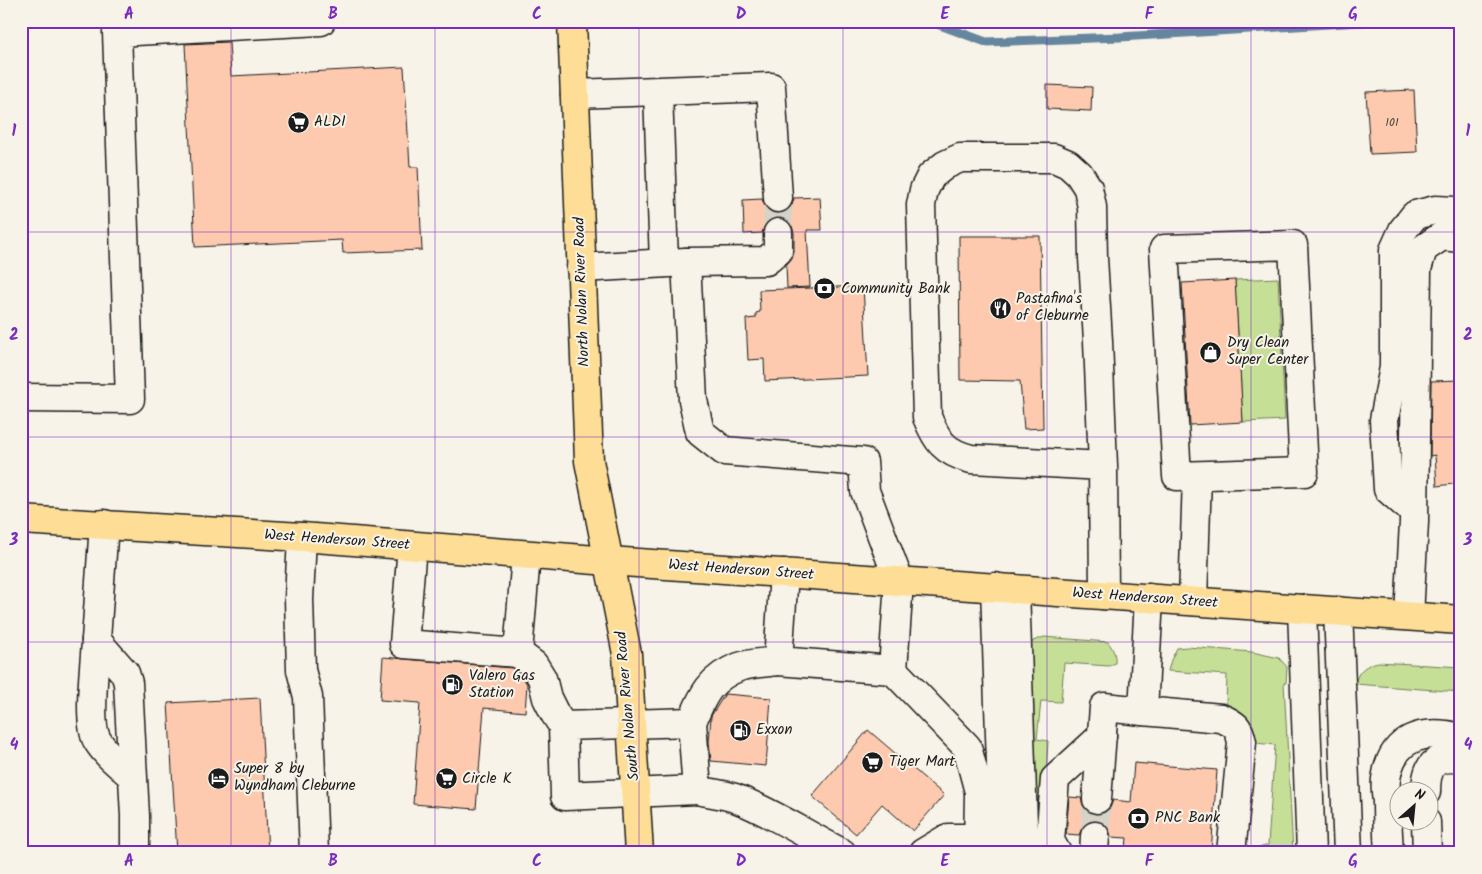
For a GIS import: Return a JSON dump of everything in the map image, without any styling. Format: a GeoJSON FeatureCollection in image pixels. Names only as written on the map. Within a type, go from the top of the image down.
{"type":"FeatureCollection","features":[{"type":"Feature","properties":{"kind":"main road","name":"North Nolan River Road"},"geometry":{"type":"LineString","coordinates":[[572,21],[589,461],[609,561]]}},
{"type":"Feature","properties":{"kind":"main road","name":"West Henderson Street"},"geometry":{"type":"LineString","coordinates":[[21,520],[302,537],[609,561],[1461,620]]}},
{"type":"Feature","properties":{"kind":"main road","name":"South Nolan River Road"},"geometry":{"type":"LineString","coordinates":[[609,561],[626,654],[639,853]]}},
{"type":"Feature","properties":{"kind":"street"},"geometry":{"type":"LineString","coordinates":[[21,398],[130,399],[117,32],[321,21]]}},
{"type":"Feature","properties":{"kind":"street"},"geometry":{"type":"LineString","coordinates":[[575,94],[771,87],[778,198]]}},
{"type":"Feature","properties":{"kind":"street"},"geometry":{"type":"LineString","coordinates":[[658,92],[675,263],[692,400],[700,432],[724,451],[863,462],[865,491],[899,581],[893,670]]}},
{"type":"Feature","properties":{"kind":"street"},"geometry":{"type":"LineString","coordinates":[[1103,466],[971,459],[959,456],[945,448],[934,435],[927,417],[921,205],[924,190],[931,176],[945,165],[960,158],[1054,158],[1074,169],[1088,188],[1092,207],[1103,466],[1104,595]]}},
{"type":"Feature","properties":{"kind":"street"},"geometry":{"type":"LineString","coordinates":[[1413,511],[1388,489],[1384,420],[1394,367],[1394,250],[1403,230],[1415,214],[1434,210],[1461,213]]}},
{"type":"Feature","properties":{"kind":"street"},"geometry":{"type":"LineString","coordinates":[[581,268],[766,261],[778,251],[778,233]]}},
{"type":"Feature","properties":{"kind":"street"},"geometry":{"type":"LineString","coordinates":[[1409,616],[1414,522],[1417,269],[1423,250],[1442,236],[1461,238]]}},
{"type":"Feature","properties":{"kind":"street"},"geometry":{"type":"LineString","coordinates":[[1293,245],[1304,472],[1197,476],[1177,476],[1164,249],[1293,245]]}},
{"type":"Feature","properties":{"kind":"street"},"geometry":{"type":"LineString","coordinates":[[1193,601],[1197,476]]}},
{"type":"Feature","properties":{"kind":"street"},"geometry":{"type":"LineString","coordinates":[[104,524],[92,720],[96,739],[132,776]]}},
{"type":"Feature","properties":{"kind":"street"},"geometry":{"type":"LineString","coordinates":[[302,537],[299,599],[300,626],[302,670],[308,697],[314,853]]}},
{"type":"Feature","properties":{"kind":"street"},"geometry":{"type":"LineString","coordinates":[[412,546],[404,644],[518,653],[534,665],[542,678],[547,698],[563,726],[565,796],[697,790],[733,797],[772,814],[842,853]]}},
{"type":"Feature","properties":{"kind":"street"},"geometry":{"type":"LineString","coordinates":[[518,653],[526,554]]}},
{"type":"Feature","properties":{"kind":"street"},"geometry":{"type":"LineString","coordinates":[[778,661],[784,573]]}},
{"type":"Feature","properties":{"kind":"street"},"geometry":{"type":"LineString","coordinates":[[1004,853],[1005,588]]}},
{"type":"Feature","properties":{"kind":"street"},"geometry":{"type":"LineString","coordinates":[[1005,588],[1024,853]]}},
{"type":"Feature","properties":{"kind":"street"},"geometry":{"type":"LineString","coordinates":[[1143,711],[1149,598]]}},
{"type":"Feature","properties":{"kind":"street"},"geometry":{"type":"LineString","coordinates":[[1302,609],[1311,853]]}},
{"type":"Feature","properties":{"kind":"street"},"geometry":{"type":"LineString","coordinates":[[1338,611],[1348,853]]}},
{"type":"Feature","properties":{"kind":"street"},"geometry":{"type":"LineString","coordinates":[[96,640],[125,673],[128,683],[135,816],[135,853]]}},
{"type":"Feature","properties":{"kind":"street"},"geometry":{"type":"LineString","coordinates":[[697,790],[692,722],[701,698],[719,677],[740,666],[778,661],[893,670],[967,747],[979,792],[978,845],[948,838],[923,853]]}},
{"type":"Feature","properties":{"kind":"street"},"geometry":{"type":"LineString","coordinates":[[1097,799],[1104,707],[1221,718],[1233,723],[1240,732],[1242,742],[1230,853]]}},
{"type":"Feature","properties":{"kind":"street"},"geometry":{"type":"LineString","coordinates":[[563,726],[692,722]]}},
{"type":"Feature","properties":{"kind":"street"},"geometry":{"type":"LineString","coordinates":[[1404,782],[1406,770],[1420,752],[1451,736]]}},
{"type":"Feature","properties":{"kind":"street"},"geometry":{"type":"LineString","coordinates":[[1389,853],[1386,781],[1390,762],[1399,747],[1413,737],[1451,736]]}},
{"type":"Feature","properties":{"kind":"street"},"geometry":{"type":"LineString","coordinates":[[1057,853],[1050,841],[1055,778],[1101,741]]}},
{"type":"Feature","properties":{"kind":"street"},"geometry":{"type":"LineString","coordinates":[[1426,782],[1431,766],[1438,760],[1448,757],[1461,759]]}},
{"type":"Feature","properties":{"kind":"street"},"geometry":{"type":"LineString","coordinates":[[1406,832],[1407,853]]}},
{"type":"Feature","properties":{"kind":"street"},"geometry":{"type":"LineString","coordinates":[[1426,832],[1427,853]]}},
{"type":"Feature","properties":{"kind":"green space"},"geometry":{"type":"Polygon","coordinates":[[[1278,278],[1285,420],[1243,422],[1235,280],[1278,278]]]}},
{"type":"Feature","properties":{"kind":"green space"},"geometry":{"type":"Polygon","coordinates":[[[1044,637],[1108,642],[1114,652],[1115,663],[1109,666],[1064,663],[1061,702],[1041,701],[1037,739],[1048,741],[1042,845],[1045,853],[1037,853],[1027,650],[1033,641],[1044,637]]]}},
{"type":"Feature","properties":{"kind":"green space"},"geometry":{"type":"Polygon","coordinates":[[[1187,647],[1252,652],[1279,658],[1287,667],[1286,683],[1284,683],[1293,853],[1244,853],[1268,845],[1275,745],[1255,743],[1255,735],[1250,720],[1242,712],[1230,707],[1226,703],[1227,675],[1168,671],[1177,648],[1187,647]]]}},
{"type":"Feature","properties":{"kind":"green space"},"geometry":{"type":"Polygon","coordinates":[[[1378,662],[1461,667],[1461,692],[1355,684],[1358,675],[1363,669],[1378,662]]]}},
{"type":"Feature","properties":{"kind":"building","name":"ALDI"},"geometry":{"type":"Polygon","coordinates":[[[229,42],[231,76],[404,67],[410,167],[418,167],[422,250],[343,253],[342,240],[195,247],[185,44],[229,42]]]}},
{"type":"Feature","properties":{"kind":"building"},"geometry":{"type":"Polygon","coordinates":[[[1047,85],[1092,87],[1091,111],[1047,109],[1047,85]]]}},
{"type":"Feature","properties":{"kind":"building"},"geometry":{"type":"Polygon","coordinates":[[[1414,90],[1417,152],[1370,154],[1366,92],[1414,90]]]}},
{"type":"Feature","properties":{"kind":"building"},"geometry":{"type":"Polygon","coordinates":[[[820,197],[822,230],[807,230],[810,287],[787,288],[786,265],[792,258],[794,251],[792,226],[785,219],[778,217],[771,219],[765,225],[762,233],[744,234],[743,200],[762,199],[765,207],[771,212],[778,214],[787,211],[792,205],[794,198],[820,197]]]}},
{"type":"Feature","properties":{"kind":"building","name":"Pastafina's of Cleburne"},"geometry":{"type":"Polygon","coordinates":[[[959,236],[1040,236],[1043,428],[1024,429],[1020,381],[960,380],[959,236]]]}},
{"type":"Feature","properties":{"kind":"building","name":"Dry Clean Super Center"},"geometry":{"type":"Polygon","coordinates":[[[1235,280],[1243,422],[1190,425],[1182,283],[1235,280]]]}},
{"type":"Feature","properties":{"kind":"building","name":"Community Bank"},"geometry":{"type":"Polygon","coordinates":[[[863,286],[868,376],[765,381],[764,359],[748,360],[746,319],[756,318],[756,313],[760,312],[759,290],[863,286]]]}},
{"type":"Feature","properties":{"kind":"building"},"geometry":{"type":"Polygon","coordinates":[[[1461,380],[1461,483],[1437,486],[1435,455],[1430,456],[1431,381],[1461,380]]]}},
{"type":"Feature","properties":{"kind":"building"},"geometry":{"type":"Polygon","coordinates":[[[383,657],[512,668],[522,676],[527,684],[525,712],[484,708],[476,809],[413,804],[420,703],[380,700],[383,657]]]}},
{"type":"Feature","properties":{"kind":"building"},"geometry":{"type":"Polygon","coordinates":[[[725,694],[771,698],[766,766],[711,761],[709,742],[711,716],[725,694]]]}},
{"type":"Feature","properties":{"kind":"building","name":"Super 8 by Wyndham Cleburne"},"geometry":{"type":"Polygon","coordinates":[[[260,698],[268,853],[177,853],[168,703],[260,698]]]}},
{"type":"Feature","properties":{"kind":"building","name":"Tiger Mart"},"geometry":{"type":"Polygon","coordinates":[[[868,730],[944,795],[913,831],[882,804],[856,834],[812,796],[868,730]]]}},
{"type":"Feature","properties":{"kind":"building","name":"PNC Bank"},"geometry":{"type":"Polygon","coordinates":[[[1134,763],[1217,770],[1211,853],[1172,853],[1126,849],[1127,838],[1111,837],[1109,829],[1103,823],[1096,820],[1088,822],[1082,828],[1079,835],[1066,834],[1069,797],[1081,798],[1088,812],[1096,815],[1110,808],[1113,800],[1131,802],[1134,763]]]}},
{"type":"Feature","properties":{"kind":"waterway"},"geometry":{"type":"LineString","coordinates":[[929,21],[986,42],[1120,37],[1377,21]]}},
{"type":"Feature","properties":{"kind":"tunnel"},"geometry":{"type":"LineString","coordinates":[[778,198],[778,233]]}},
{"type":"Feature","properties":{"kind":"tunnel"},"geometry":{"type":"LineString","coordinates":[[1095,836],[1097,799]]}},
{"type":"Feature","properties":{"kind":"place","name":"ALDI"},"geometry":{"type":"Point","coordinates":[298,122]}},
{"type":"Feature","properties":{"kind":"place","name":"Community Bank"},"geometry":{"type":"Point","coordinates":[825,289]}},
{"type":"Feature","properties":{"kind":"place","name":"Pastafina's of Cleburne"},"geometry":{"type":"Point","coordinates":[1000,308]}},
{"type":"Feature","properties":{"kind":"place","name":"Dry Clean Super Center"},"geometry":{"type":"Point","coordinates":[1211,352]}},
{"type":"Feature","properties":{"kind":"place","name":"Valero Gas Station"},"geometry":{"type":"Point","coordinates":[453,685]}},
{"type":"Feature","properties":{"kind":"place","name":"Exxon"},"geometry":{"type":"Point","coordinates":[740,730]}},
{"type":"Feature","properties":{"kind":"place","name":"Tiger Mart"},"geometry":{"type":"Point","coordinates":[873,762]}},
{"type":"Feature","properties":{"kind":"place","name":"Super 8 by Wyndham Cleburne"},"geometry":{"type":"Point","coordinates":[218,778]}},
{"type":"Feature","properties":{"kind":"place","name":"Circle K"},"geometry":{"type":"Point","coordinates":[446,779]}},
{"type":"Feature","properties":{"kind":"place","name":"PNC Bank"},"geometry":{"type":"Point","coordinates":[1139,818]}}]}
